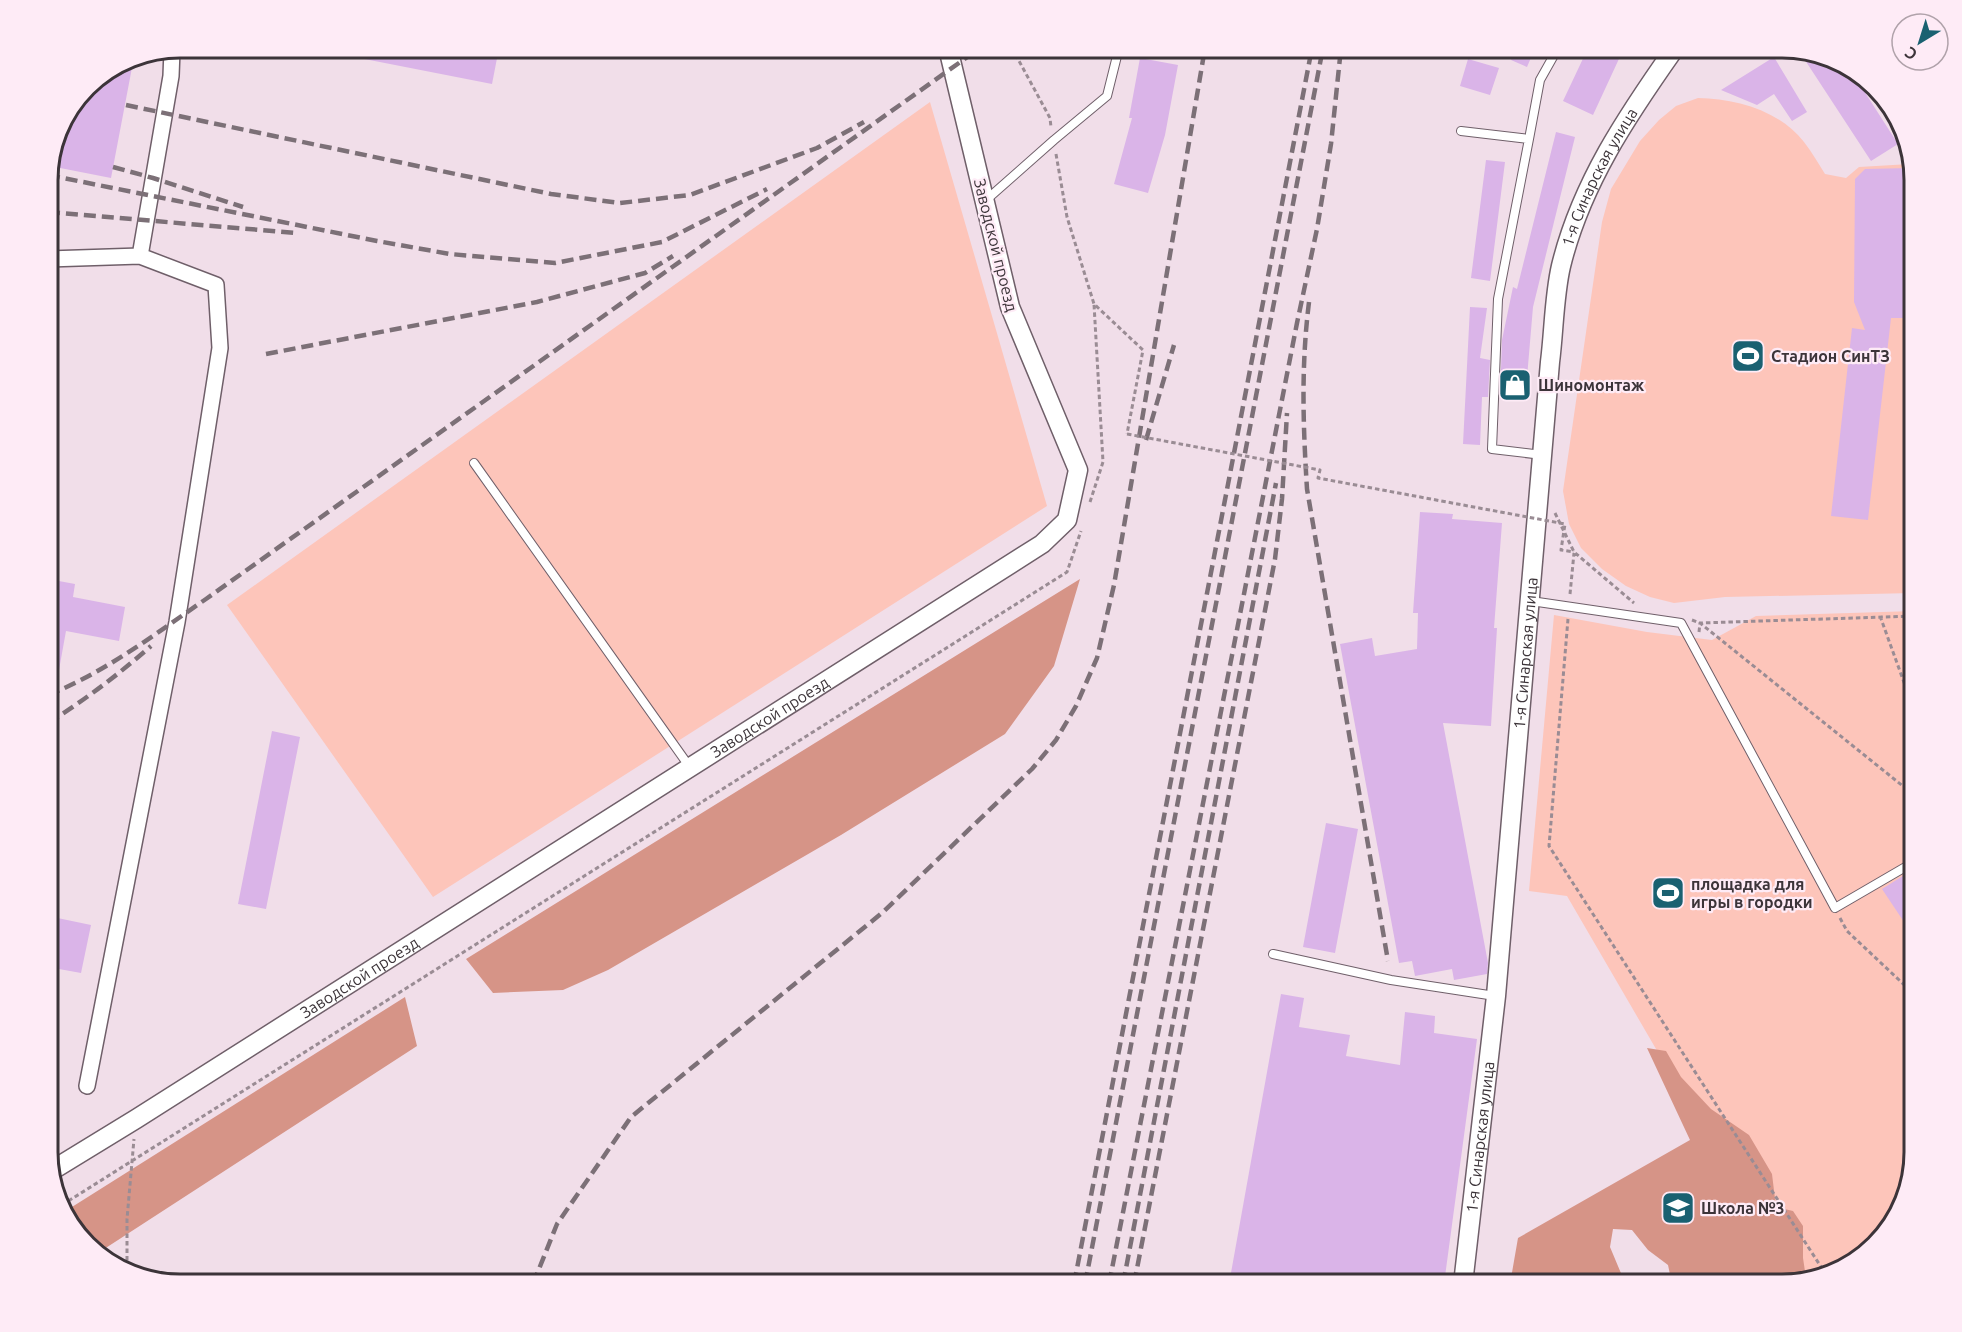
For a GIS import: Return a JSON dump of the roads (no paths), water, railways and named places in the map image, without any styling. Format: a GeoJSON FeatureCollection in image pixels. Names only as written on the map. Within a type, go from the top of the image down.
{"type":"FeatureCollection","features":[{"type":"Feature","properties":{"kind":"street","name":"1-я Синарская улица"},"geometry":{"type":"LineString","coordinates":[[1464,1274],[1496,996],[1542,455],[1561,267],[1578,213],[1601,161],[1637,101],[1676,58]]}},
{"type":"Feature","properties":{"kind":"street"},"geometry":{"type":"LineString","coordinates":[[140,256],[171,76],[172,59]]}},
{"type":"Feature","properties":{"kind":"street","name":"Заводской проезд"},"geometry":{"type":"LineString","coordinates":[[60,1166],[1042,544],[1066,520],[1078,470],[1010,307],[950,59]]}},
{"type":"Feature","properties":{"kind":"street"},"geometry":{"type":"LineString","coordinates":[[59,259],[140,256],[216,285],[220,348],[177,622],[87,1086]]}},
{"type":"Feature","properties":{"kind":"lane"},"geometry":{"type":"LineString","coordinates":[[984,202],[1107,96],[1116,58]]}},
{"type":"Feature","properties":{"kind":"lane"},"geometry":{"type":"LineString","coordinates":[[1542,455],[1492,449],[1498,299],[1540,80],[1552,58]]}},
{"type":"Feature","properties":{"kind":"lane"},"geometry":{"type":"LineString","coordinates":[[1461,131],[1529,139]]}},
{"type":"Feature","properties":{"kind":"lane"},"geometry":{"type":"LineString","coordinates":[[474,463],[690,768]]}},
{"type":"Feature","properties":{"kind":"lane"},"geometry":{"type":"LineString","coordinates":[[1530,601],[1682,623],[1834,908],[1904,868]]}},
{"type":"Feature","properties":{"kind":"lane"},"geometry":{"type":"LineString","coordinates":[[1273,954],[1391,980],[1496,996]]}},
{"type":"Feature","properties":{"kind":"railway"},"geometry":{"type":"LineString","coordinates":[[537,1274],[557,1224],[631,1117],[882,913],[1032,769],[1056,740],[1076,706],[1097,658],[1114,585],[1203,58]]}},
{"type":"Feature","properties":{"kind":"railway"},"geometry":{"type":"LineString","coordinates":[[1076,1274],[1310,58]]}},
{"type":"Feature","properties":{"kind":"railway"},"geometry":{"type":"LineString","coordinates":[[1087,1274],[1321,58]]}},
{"type":"Feature","properties":{"kind":"railway"},"geometry":{"type":"LineString","coordinates":[[1111,1274],[1317,229],[1331,144],[1340,58]]}},
{"type":"Feature","properties":{"kind":"railway"},"geometry":{"type":"LineString","coordinates":[[59,690],[110,664],[168,626],[965,59]]}},
{"type":"Feature","properties":{"kind":"railway"},"geometry":{"type":"LineString","coordinates":[[126,105],[551,194],[620,203],[690,195],[817,148],[864,122]]}},
{"type":"Feature","properties":{"kind":"railway"},"geometry":{"type":"LineString","coordinates":[[113,167],[243,207]]}},
{"type":"Feature","properties":{"kind":"railway"},"geometry":{"type":"LineString","coordinates":[[59,177],[450,254],[555,263],[662,242],[767,189]]}},
{"type":"Feature","properties":{"kind":"railway"},"geometry":{"type":"LineString","coordinates":[[59,213],[296,233]]}},
{"type":"Feature","properties":{"kind":"railway"},"geometry":{"type":"LineString","coordinates":[[266,354],[537,302],[645,273],[673,256]]}},
{"type":"Feature","properties":{"kind":"railway"},"geometry":{"type":"LineString","coordinates":[[1309,302],[1303,396],[1307,489],[1388,961]]}},
{"type":"Feature","properties":{"kind":"railway"},"geometry":{"type":"LineString","coordinates":[[1146,440],[1174,345]]}},
{"type":"Feature","properties":{"kind":"railway"},"geometry":{"type":"LineString","coordinates":[[1136,1274],[1275,559],[1282,499],[1287,413]]}},
{"type":"Feature","properties":{"kind":"railway"},"geometry":{"type":"LineString","coordinates":[[1125,1274],[1276,483]]}},
{"type":"Feature","properties":{"kind":"railway"},"geometry":{"type":"LineString","coordinates":[[59,716],[127,667],[151,646]]}},
{"type":"Feature","properties":{"kind":"place","name":"Стадион СинТЗ"},"geometry":{"type":"Point","coordinates":[1748,356]}},
{"type":"Feature","properties":{"kind":"place","name":"Шиномонтаж"},"geometry":{"type":"Point","coordinates":[1515,385]}},
{"type":"Feature","properties":{"kind":"place","name":"площадка для игры в городки"},"geometry":{"type":"Point","coordinates":[1668,893]}},
{"type":"Feature","properties":{"kind":"place","name":"Школа №3"},"geometry":{"type":"Point","coordinates":[1678,1208]}}]}
